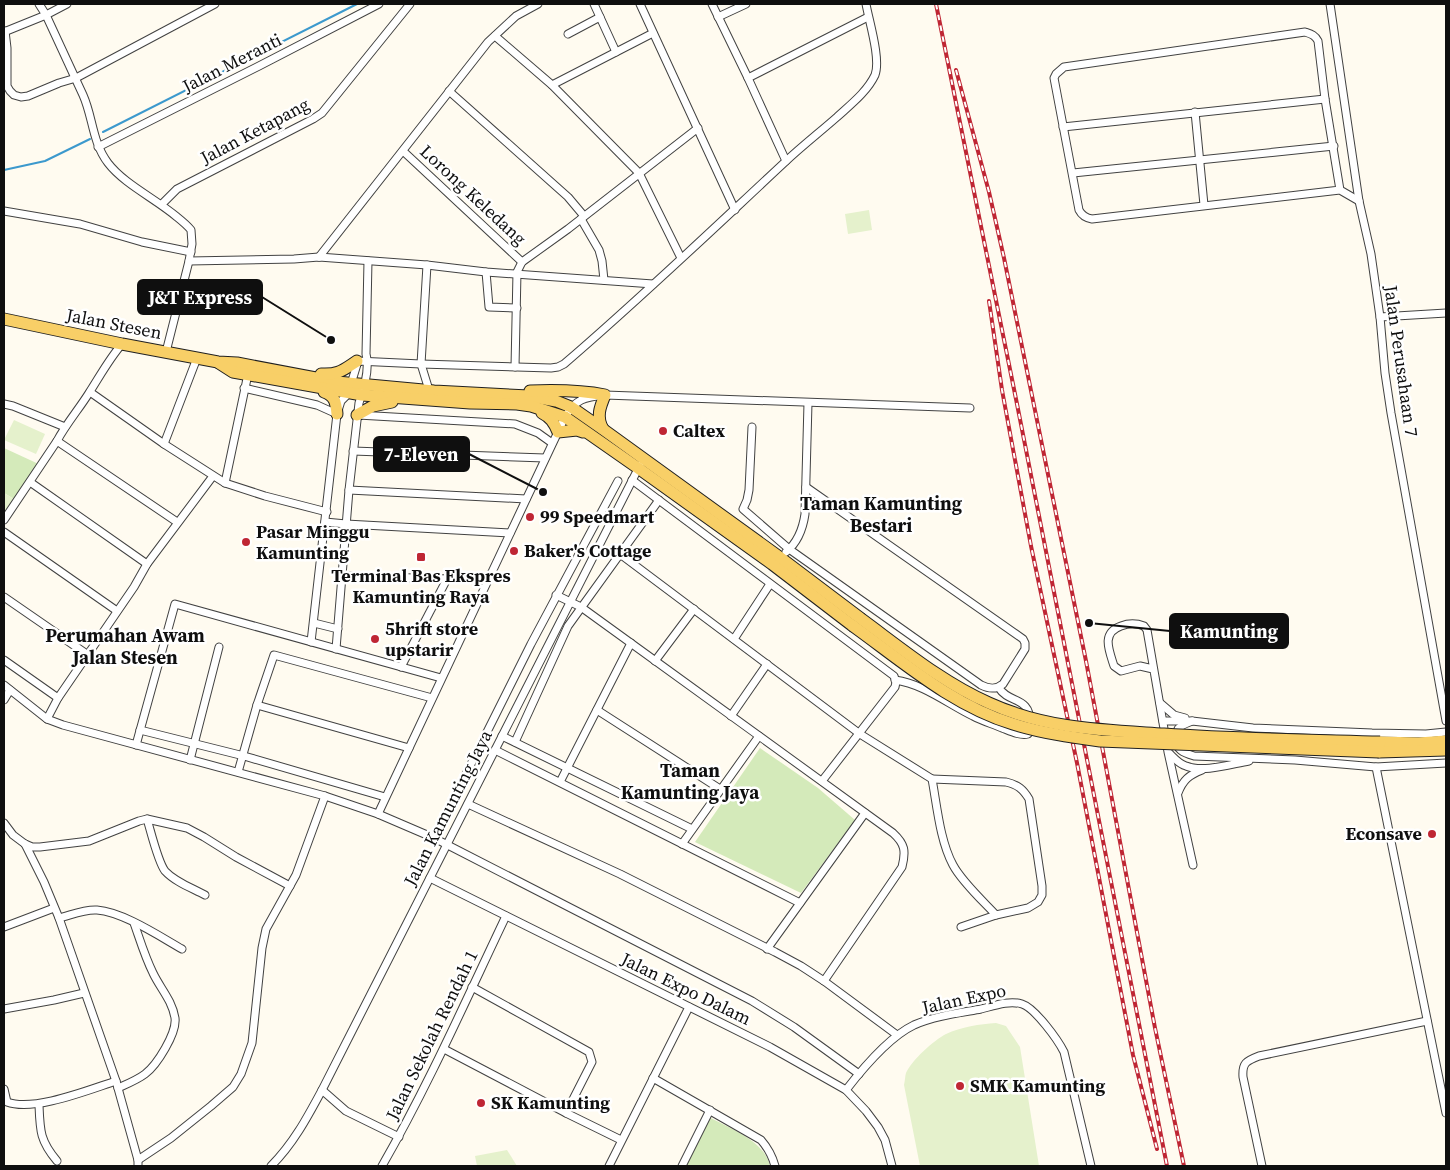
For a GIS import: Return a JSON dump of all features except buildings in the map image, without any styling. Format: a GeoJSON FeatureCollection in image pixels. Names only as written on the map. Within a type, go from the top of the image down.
{"type":"FeatureCollection","features":[{"type":"Feature","properties":{"kind":"main road","name":"Jalan Stesen"},"geometry":{"type":"LineString","coordinates":[[4,319],[218,362]]}},
{"type":"Feature","properties":{"kind":"main road"},"geometry":{"type":"LineString","coordinates":[[277,370],[336,374],[364,359]]}},
{"type":"Feature","properties":{"kind":"main road"},"geometry":{"type":"LineString","coordinates":[[218,362],[237,363],[277,370],[337,382],[349,388]]}},
{"type":"Feature","properties":{"kind":"main road"},"geometry":{"type":"LineString","coordinates":[[218,362],[233,372],[315,388],[349,388],[444,401]]}},
{"type":"Feature","properties":{"kind":"main road"},"geometry":{"type":"LineString","coordinates":[[315,388],[333,397],[336,401],[337,414]]}},
{"type":"Feature","properties":{"kind":"main road"},"geometry":{"type":"LineString","coordinates":[[363,390],[429,390],[542,397],[556,401],[588,433]]}},
{"type":"Feature","properties":{"kind":"main road"},"geometry":{"type":"LineString","coordinates":[[511,395],[528,391],[550,390],[586,391],[605,394],[598,417],[604,430]]}},
{"type":"Feature","properties":{"kind":"main road"},"geometry":{"type":"LineString","coordinates":[[357,415],[374,406],[394,401],[517,404],[568,412],[604,430],[641,463],[772,564],[857,622],[955,686],[990,704],[1019,715],[1056,725],[1105,730],[1446,750]]}},
{"type":"Feature","properties":{"kind":"main road"},"geometry":{"type":"LineString","coordinates":[[531,406],[549,417],[555,424],[558,432],[577,430],[588,433],[641,463],[778,556],[857,622]]}},
{"type":"Feature","properties":{"kind":"main road"},"geometry":{"type":"LineString","coordinates":[[1380,747],[1446,741]]}},
{"type":"Feature","properties":{"kind":"street"},"geometry":{"type":"LineString","coordinates":[[39,4],[88,105],[98,147],[108,162],[129,183],[162,204],[191,230],[191,252],[166,352]]}},
{"type":"Feature","properties":{"kind":"street"},"geometry":{"type":"LineString","coordinates":[[67,4],[46,15],[4,32],[8,54],[7,86],[14,95],[28,96],[76,78],[215,4]]}},
{"type":"Feature","properties":{"kind":"street","name":"Jalan Meranti"},"geometry":{"type":"LineString","coordinates":[[98,147],[379,4]]}},
{"type":"Feature","properties":{"kind":"street","name":"Jalan Ketapang"},"geometry":{"type":"LineString","coordinates":[[162,204],[177,189],[322,113],[410,4]]}},
{"type":"Feature","properties":{"kind":"street"},"geometry":{"type":"LineString","coordinates":[[319,257],[449,91],[495,36],[516,16],[538,4]]}},
{"type":"Feature","properties":{"kind":"street"},"geometry":{"type":"LineString","coordinates":[[594,4],[616,52]]}},
{"type":"Feature","properties":{"kind":"street"},"geometry":{"type":"LineString","coordinates":[[640,4],[735,210]]}},
{"type":"Feature","properties":{"kind":"street"},"geometry":{"type":"LineString","coordinates":[[712,4],[786,161]]}},
{"type":"Feature","properties":{"kind":"street"},"geometry":{"type":"LineString","coordinates":[[718,17],[746,4]]}},
{"type":"Feature","properties":{"kind":"street"},"geometry":{"type":"LineString","coordinates":[[364,359],[422,364],[551,368],[564,364],[858,97],[875,74],[877,64],[874,39],[866,4]]}},
{"type":"Feature","properties":{"kind":"street","name":"Jalan Perusahaan 7"},"geometry":{"type":"LineString","coordinates":[[1330,4],[1359,201],[1371,254],[1391,413],[1446,721]]}},
{"type":"Feature","properties":{"kind":"street"},"geometry":{"type":"LineString","coordinates":[[568,34],[600,17]]}},
{"type":"Feature","properties":{"kind":"street"},"geometry":{"type":"LineString","coordinates":[[748,78],[868,17]]}},
{"type":"Feature","properties":{"kind":"street"},"geometry":{"type":"LineString","coordinates":[[1340,190],[1325,99],[1318,41],[1315,36],[1305,32],[1064,67],[1054,78],[1079,210],[1086,218],[1340,190],[1359,201]]}},
{"type":"Feature","properties":{"kind":"street"},"geometry":{"type":"LineString","coordinates":[[552,85],[653,34]]}},
{"type":"Feature","properties":{"kind":"street"},"geometry":{"type":"LineString","coordinates":[[495,36],[552,85],[639,173],[682,258]]}},
{"type":"Feature","properties":{"kind":"street"},"geometry":{"type":"LineString","coordinates":[[449,91],[568,197],[599,250],[604,280]]}},
{"type":"Feature","properties":{"kind":"street"},"geometry":{"type":"LineString","coordinates":[[1063,127],[1325,99]]}},
{"type":"Feature","properties":{"kind":"street"},"geometry":{"type":"LineString","coordinates":[[1195,112],[1204,205]]}},
{"type":"Feature","properties":{"kind":"street"},"geometry":{"type":"LineString","coordinates":[[515,366],[518,269],[522,262],[698,128]]}},
{"type":"Feature","properties":{"kind":"street"},"geometry":{"type":"LineString","coordinates":[[1073,173],[1334,146]]}},
{"type":"Feature","properties":{"kind":"street","name":"Lorong Keledang"},"geometry":{"type":"LineString","coordinates":[[403,151],[522,262]]}},
{"type":"Feature","properties":{"kind":"street"},"geometry":{"type":"LineString","coordinates":[[4,210],[80,224],[142,242],[191,252]]}},
{"type":"Feature","properties":{"kind":"street"},"geometry":{"type":"LineString","coordinates":[[189,261],[319,257],[653,284]]}},
{"type":"Feature","properties":{"kind":"street"},"geometry":{"type":"LineString","coordinates":[[336,649],[349,490],[357,415],[363,390],[368,261]]}},
{"type":"Feature","properties":{"kind":"street"},"geometry":{"type":"LineString","coordinates":[[427,265],[422,364],[429,390]]}},
{"type":"Feature","properties":{"kind":"street"},"geometry":{"type":"LineString","coordinates":[[486,272],[489,307],[517,308]]}},
{"type":"Feature","properties":{"kind":"street"},"geometry":{"type":"LineString","coordinates":[[1380,317],[1446,313]]}},
{"type":"Feature","properties":{"kind":"street"},"geometry":{"type":"LineString","coordinates":[[4,520],[58,441],[64,427],[90,392],[111,357],[122,344]]}},
{"type":"Feature","properties":{"kind":"street"},"geometry":{"type":"LineString","coordinates":[[164,444],[197,358]]}},
{"type":"Feature","properties":{"kind":"street"},"geometry":{"type":"LineString","coordinates":[[311,642],[337,414],[341,401],[364,359]]}},
{"type":"Feature","properties":{"kind":"street"},"geometry":{"type":"LineString","coordinates":[[225,482],[248,374]]}},
{"type":"Feature","properties":{"kind":"street"},"geometry":{"type":"LineString","coordinates":[[244,388],[317,405],[337,414]]}},
{"type":"Feature","properties":{"kind":"street"},"geometry":{"type":"LineString","coordinates":[[90,392],[213,476],[265,496],[326,512]]}},
{"type":"Feature","properties":{"kind":"street"},"geometry":{"type":"LineString","coordinates":[[378,814],[552,443],[568,412],[580,400],[605,394],[970,408]]}},
{"type":"Feature","properties":{"kind":"street"},"geometry":{"type":"LineString","coordinates":[[778,556],[789,549],[803,524],[808,403]]}},
{"type":"Feature","properties":{"kind":"street"},"geometry":{"type":"LineString","coordinates":[[4,404],[64,427]]}},
{"type":"Feature","properties":{"kind":"street"},"geometry":{"type":"LineString","coordinates":[[357,415],[515,424],[538,433],[552,443]]}},
{"type":"Feature","properties":{"kind":"street"},"geometry":{"type":"LineString","coordinates":[[752,427],[749,490],[743,509],[789,549],[981,685],[992,689],[999,688],[1025,649],[1023,639],[806,487]]}},
{"type":"Feature","properties":{"kind":"street"},"geometry":{"type":"LineString","coordinates":[[58,441],[177,522]]}},
{"type":"Feature","properties":{"kind":"street"},"geometry":{"type":"LineString","coordinates":[[353,452],[545,458]]}},
{"type":"Feature","properties":{"kind":"street","name":"Jalan Kamunting Jaya"},"geometry":{"type":"LineString","coordinates":[[271,1166],[305,1122],[322,1090],[641,463]]}},
{"type":"Feature","properties":{"kind":"street"},"geometry":{"type":"LineString","coordinates":[[47,719],[58,698],[134,587],[147,564],[213,476]]}},
{"type":"Feature","properties":{"kind":"street"},"geometry":{"type":"LineString","coordinates":[[632,480],[894,676],[895,687],[822,781]]}},
{"type":"Feature","properties":{"kind":"street"},"geometry":{"type":"LineString","coordinates":[[434,838],[556,595],[618,481]]}},
{"type":"Feature","properties":{"kind":"street"},"geometry":{"type":"LineString","coordinates":[[30,482],[147,564]]}},
{"type":"Feature","properties":{"kind":"street"},"geometry":{"type":"LineString","coordinates":[[349,490],[526,499]]}},
{"type":"Feature","properties":{"kind":"street"},"geometry":{"type":"LineString","coordinates":[[515,742],[568,626],[659,500]]}},
{"type":"Feature","properties":{"kind":"street"},"geometry":{"type":"LineString","coordinates":[[325,522],[510,533]]}},
{"type":"Feature","properties":{"kind":"street"},"geometry":{"type":"LineString","coordinates":[[4,532],[117,611]]}},
{"type":"Feature","properties":{"kind":"street"},"geometry":{"type":"LineString","coordinates":[[620,554],[860,734],[932,779],[1006,782],[1017,784],[1024,790],[1029,799],[1042,895],[1038,902],[1028,908],[996,915],[961,926]]}},
{"type":"Feature","properties":{"kind":"street"},"geometry":{"type":"LineString","coordinates":[[342,576],[488,580]]}},
{"type":"Feature","properties":{"kind":"street"},"geometry":{"type":"LineString","coordinates":[[401,667],[447,579]]}},
{"type":"Feature","properties":{"kind":"street"},"geometry":{"type":"LineString","coordinates":[[734,639],[770,584]]}},
{"type":"Feature","properties":{"kind":"street"},"geometry":{"type":"LineString","coordinates":[[556,595],[581,607],[899,839],[904,848],[905,856],[902,867],[824,982]]}},
{"type":"Feature","properties":{"kind":"street"},"geometry":{"type":"LineString","coordinates":[[4,597],[88,654]]}},
{"type":"Feature","properties":{"kind":"street"},"geometry":{"type":"LineString","coordinates":[[136,745],[175,604],[442,678]]}},
{"type":"Feature","properties":{"kind":"street"},"geometry":{"type":"LineString","coordinates":[[655,660],[694,609]]}},
{"type":"Feature","properties":{"kind":"street"},"geometry":{"type":"LineString","coordinates":[[314,623],[338,628]]}},
{"type":"Feature","properties":{"kind":"street"},"geometry":{"type":"LineString","coordinates":[[1153,669],[1140,666],[1121,671],[1114,666],[1108,641],[1108,635],[1112,630],[1133,624],[1144,626],[1147,630],[1168,752],[1193,865]]}},
{"type":"Feature","properties":{"kind":"street"},"geometry":{"type":"LineString","coordinates":[[560,782],[631,643]]}},
{"type":"Feature","properties":{"kind":"street"},"geometry":{"type":"LineString","coordinates":[[190,760],[219,647]]}},
{"type":"Feature","properties":{"kind":"street"},"geometry":{"type":"LineString","coordinates":[[238,772],[257,705],[274,655],[432,698]]}},
{"type":"Feature","properties":{"kind":"street"},"geometry":{"type":"LineString","coordinates":[[4,660],[58,698]]}},
{"type":"Feature","properties":{"kind":"street"},"geometry":{"type":"LineString","coordinates":[[731,716],[767,664]]}},
{"type":"Feature","properties":{"kind":"street"},"geometry":{"type":"LineString","coordinates":[[895,680],[906,681],[920,687],[974,717],[1017,733],[1028,734],[1030,731],[1030,711],[1023,704],[1006,696],[999,688]]}},
{"type":"Feature","properties":{"kind":"street"},"geometry":{"type":"LineString","coordinates":[[4,700],[7,687],[47,719],[63,725],[326,796],[378,814],[434,838],[752,1001],[794,1027],[859,1074]]}},
{"type":"Feature","properties":{"kind":"street"},"geometry":{"type":"LineString","coordinates":[[1160,703],[1174,715],[1192,720]]}},
{"type":"Feature","properties":{"kind":"street"},"geometry":{"type":"LineString","coordinates":[[257,705],[408,748]]}},
{"type":"Feature","properties":{"kind":"street"},"geometry":{"type":"LineString","coordinates":[[597,710],[720,789]]}},
{"type":"Feature","properties":{"kind":"street"},"geometry":{"type":"LineString","coordinates":[[1192,720],[1180,726],[1177,730],[1176,741],[1179,749],[1184,753],[1194,756],[1376,767],[1446,763]]}},
{"type":"Feature","properties":{"kind":"street"},"geometry":{"type":"LineString","coordinates":[[1163,721],[1192,720],[1263,728],[1372,733],[1426,734],[1446,732]]}},
{"type":"Feature","properties":{"kind":"street"},"geometry":{"type":"LineString","coordinates":[[140,730],[244,756],[386,797]]}},
{"type":"Feature","properties":{"kind":"street"},"geometry":{"type":"LineString","coordinates":[[502,736],[692,829]]}},
{"type":"Feature","properties":{"kind":"street"},"geometry":{"type":"LineString","coordinates":[[682,844],[759,736]]}},
{"type":"Feature","properties":{"kind":"street"},"geometry":{"type":"LineString","coordinates":[[495,750],[800,903]]}},
{"type":"Feature","properties":{"kind":"street"},"geometry":{"type":"LineString","coordinates":[[1168,752],[1177,761],[1186,766],[1207,768]]}},
{"type":"Feature","properties":{"kind":"street"},"geometry":{"type":"LineString","coordinates":[[1178,794],[1184,780],[1190,775],[1207,768],[1264,759]]}},
{"type":"Feature","properties":{"kind":"street"},"geometry":{"type":"LineString","coordinates":[[1376,767],[1446,1113]]}},
{"type":"Feature","properties":{"kind":"street"},"geometry":{"type":"LineString","coordinates":[[932,779],[943,837],[953,867],[996,915]]}},
{"type":"Feature","properties":{"kind":"street"},"geometry":{"type":"LineString","coordinates":[[25,844],[59,918],[117,1085],[138,1163],[233,1087],[247,1060],[252,1043],[261,957],[266,929],[290,886],[326,796]]}},
{"type":"Feature","properties":{"kind":"street"},"geometry":{"type":"LineString","coordinates":[[468,804],[620,874],[801,966],[896,1035]]}},
{"type":"Feature","properties":{"kind":"street"},"geometry":{"type":"LineString","coordinates":[[767,948],[865,813]]}},
{"type":"Feature","properties":{"kind":"street"},"geometry":{"type":"LineString","coordinates":[[4,823],[13,835],[32,847],[89,841],[147,819],[187,828],[290,886]]}},
{"type":"Feature","properties":{"kind":"street"},"geometry":{"type":"LineString","coordinates":[[147,819],[159,861],[164,870],[173,878],[205,895]]}},
{"type":"Feature","properties":{"kind":"street","name":"Jalan Expo Dalam"},"geometry":{"type":"LineString","coordinates":[[430,878],[770,1047],[846,1090],[878,1127],[885,1140],[892,1166]]}},
{"type":"Feature","properties":{"kind":"street"},"geometry":{"type":"LineString","coordinates":[[4,927],[54,908]]}},
{"type":"Feature","properties":{"kind":"street"},"geometry":{"type":"LineString","coordinates":[[59,918],[98,910],[134,923],[182,949]]}},
{"type":"Feature","properties":{"kind":"street","name":"Jalan Sekolah Rendah 1"},"geometry":{"type":"LineString","coordinates":[[382,1166],[444,1049],[506,916]]}},
{"type":"Feature","properties":{"kind":"street"},"geometry":{"type":"LineString","coordinates":[[4,1089],[7,1102],[14,1105],[39,1105],[141,1077],[153,1066],[168,1042],[174,1029],[175,1020],[173,1009],[154,975],[134,923]]}},
{"type":"Feature","properties":{"kind":"street"},"geometry":{"type":"LineString","coordinates":[[472,987],[589,1052],[592,1062],[566,1114]]}},
{"type":"Feature","properties":{"kind":"street"},"geometry":{"type":"LineString","coordinates":[[4,1009],[84,993]]}},
{"type":"Feature","properties":{"kind":"street","name":"Jalan Expo"},"geometry":{"type":"LineString","coordinates":[[846,1090],[896,1035],[915,1025],[966,1011],[1010,1003],[1022,1004],[1031,1009],[1058,1040],[1064,1052],[1091,1166]]}},
{"type":"Feature","properties":{"kind":"street"},"geometry":{"type":"LineString","coordinates":[[609,1166],[689,1007]]}},
{"type":"Feature","properties":{"kind":"street"},"geometry":{"type":"LineString","coordinates":[[1262,1166],[1244,1077],[1244,1064],[1259,1056],[1427,1021]]}},
{"type":"Feature","properties":{"kind":"street"},"geometry":{"type":"LineString","coordinates":[[444,1049],[566,1114],[621,1140]]}},
{"type":"Feature","properties":{"kind":"street"},"geometry":{"type":"LineString","coordinates":[[654,1078],[761,1140],[770,1152],[775,1166]]}},
{"type":"Feature","properties":{"kind":"street"},"geometry":{"type":"LineString","coordinates":[[322,1090],[346,1111],[399,1136]]}},
{"type":"Feature","properties":{"kind":"street"},"geometry":{"type":"LineString","coordinates":[[39,1105],[43,1142],[58,1161]]}},
{"type":"Feature","properties":{"kind":"street"},"geometry":{"type":"LineString","coordinates":[[682,1166],[710,1110]]}},
{"type":"Feature","properties":{"kind":"green space"},"geometry":{"type":"Polygon","coordinates":[[[869,210],[872,230],[848,234],[845,214],[869,210]]]}},
{"type":"Feature","properties":{"kind":"green space"},"geometry":{"type":"Polygon","coordinates":[[[14,420],[45,434],[36,454],[4,440],[14,420]]]}},
{"type":"Feature","properties":{"kind":"green space"},"geometry":{"type":"Polygon","coordinates":[[[4,448],[43,466],[19,502],[4,493],[4,448]]]}},
{"type":"Feature","properties":{"kind":"green space"},"geometry":{"type":"Polygon","coordinates":[[[4,493],[19,502],[4,525],[4,493]]]}},
{"type":"Feature","properties":{"kind":"green space"},"geometry":{"type":"Polygon","coordinates":[[[760,748],[818,788],[855,820],[801,893],[695,842],[760,748]]]}},
{"type":"Feature","properties":{"kind":"green space"},"geometry":{"type":"Polygon","coordinates":[[[996,1023],[1006,1026],[1020,1047],[1039,1166],[920,1166],[904,1085],[906,1073],[923,1051],[946,1034],[971,1026],[996,1023]]]}},
{"type":"Feature","properties":{"kind":"green space"},"geometry":{"type":"Polygon","coordinates":[[[707,1116],[754,1142],[767,1157],[770,1166],[686,1166],[707,1116]]]}},
{"type":"Feature","properties":{"kind":"green space"},"geometry":{"type":"Polygon","coordinates":[[[507,1150],[517,1166],[477,1166],[475,1156],[507,1150]]]}},
{"type":"Feature","properties":{"kind":"waterway"},"geometry":{"type":"LineString","coordinates":[[103,132],[357,4]]}},
{"type":"Feature","properties":{"kind":"waterway"},"geometry":{"type":"LineString","coordinates":[[4,170],[45,161],[90,139]]}},
{"type":"Feature","properties":{"kind":"railway"},"geometry":{"type":"LineString","coordinates":[[936,4],[1167,1166]]}},
{"type":"Feature","properties":{"kind":"railway"},"geometry":{"type":"LineString","coordinates":[[956,70],[989,192],[1004,258],[1086,661],[1155,1028],[1184,1166]]}},
{"type":"Feature","properties":{"kind":"railway"},"geometry":{"type":"LineString","coordinates":[[989,301],[1002,390],[1031,546],[1077,763],[1133,1055],[1157,1149]]}},
{"type":"Feature","properties":{"kind":"place","name":"J&T Express"},"geometry":{"type":"Point","coordinates":[331,340]}},
{"type":"Feature","properties":{"kind":"place","name":"Caltex"},"geometry":{"type":"Point","coordinates":[663,431]}},
{"type":"Feature","properties":{"kind":"place","name":"7-Eleven"},"geometry":{"type":"Point","coordinates":[543,492]}},
{"type":"Feature","properties":{"kind":"place","name":"99 Speedmart"},"geometry":{"type":"Point","coordinates":[530,517]}},
{"type":"Feature","properties":{"kind":"place","name":"Pasar Minggu Kamunting"},"geometry":{"type":"Point","coordinates":[246,542]}},
{"type":"Feature","properties":{"kind":"place","name":"Baker's Cottage"},"geometry":{"type":"Point","coordinates":[514,551]}},
{"type":"Feature","properties":{"kind":"place","name":"Terminal Bas Ekspres Kamunting Raya"},"geometry":{"type":"Point","coordinates":[421,557]}},
{"type":"Feature","properties":{"kind":"place","name":"Kamunting"},"geometry":{"type":"Point","coordinates":[1089,623]}},
{"type":"Feature","properties":{"kind":"place","name":"5hrift store upstarir"},"geometry":{"type":"Point","coordinates":[375,639]}},
{"type":"Feature","properties":{"kind":"place","name":"Econsave"},"geometry":{"type":"Point","coordinates":[1432,834]}},
{"type":"Feature","properties":{"kind":"place","name":"SMK Kamunting"},"geometry":{"type":"Point","coordinates":[960,1086]}},
{"type":"Feature","properties":{"kind":"place","name":"SK Kamunting"},"geometry":{"type":"Point","coordinates":[481,1103]}},
{"type":"Feature","properties":{"kind":"district","name":"Taman Kamunting Bestari"},"geometry":{"type":"Point","coordinates":[881,514]}},
{"type":"Feature","properties":{"kind":"district","name":"Perumahan Awam Jalan Stesen"},"geometry":{"type":"Point","coordinates":[125,646]}},
{"type":"Feature","properties":{"kind":"district","name":"Taman Kamunting Jaya"},"geometry":{"type":"Point","coordinates":[690,781]}}]}
